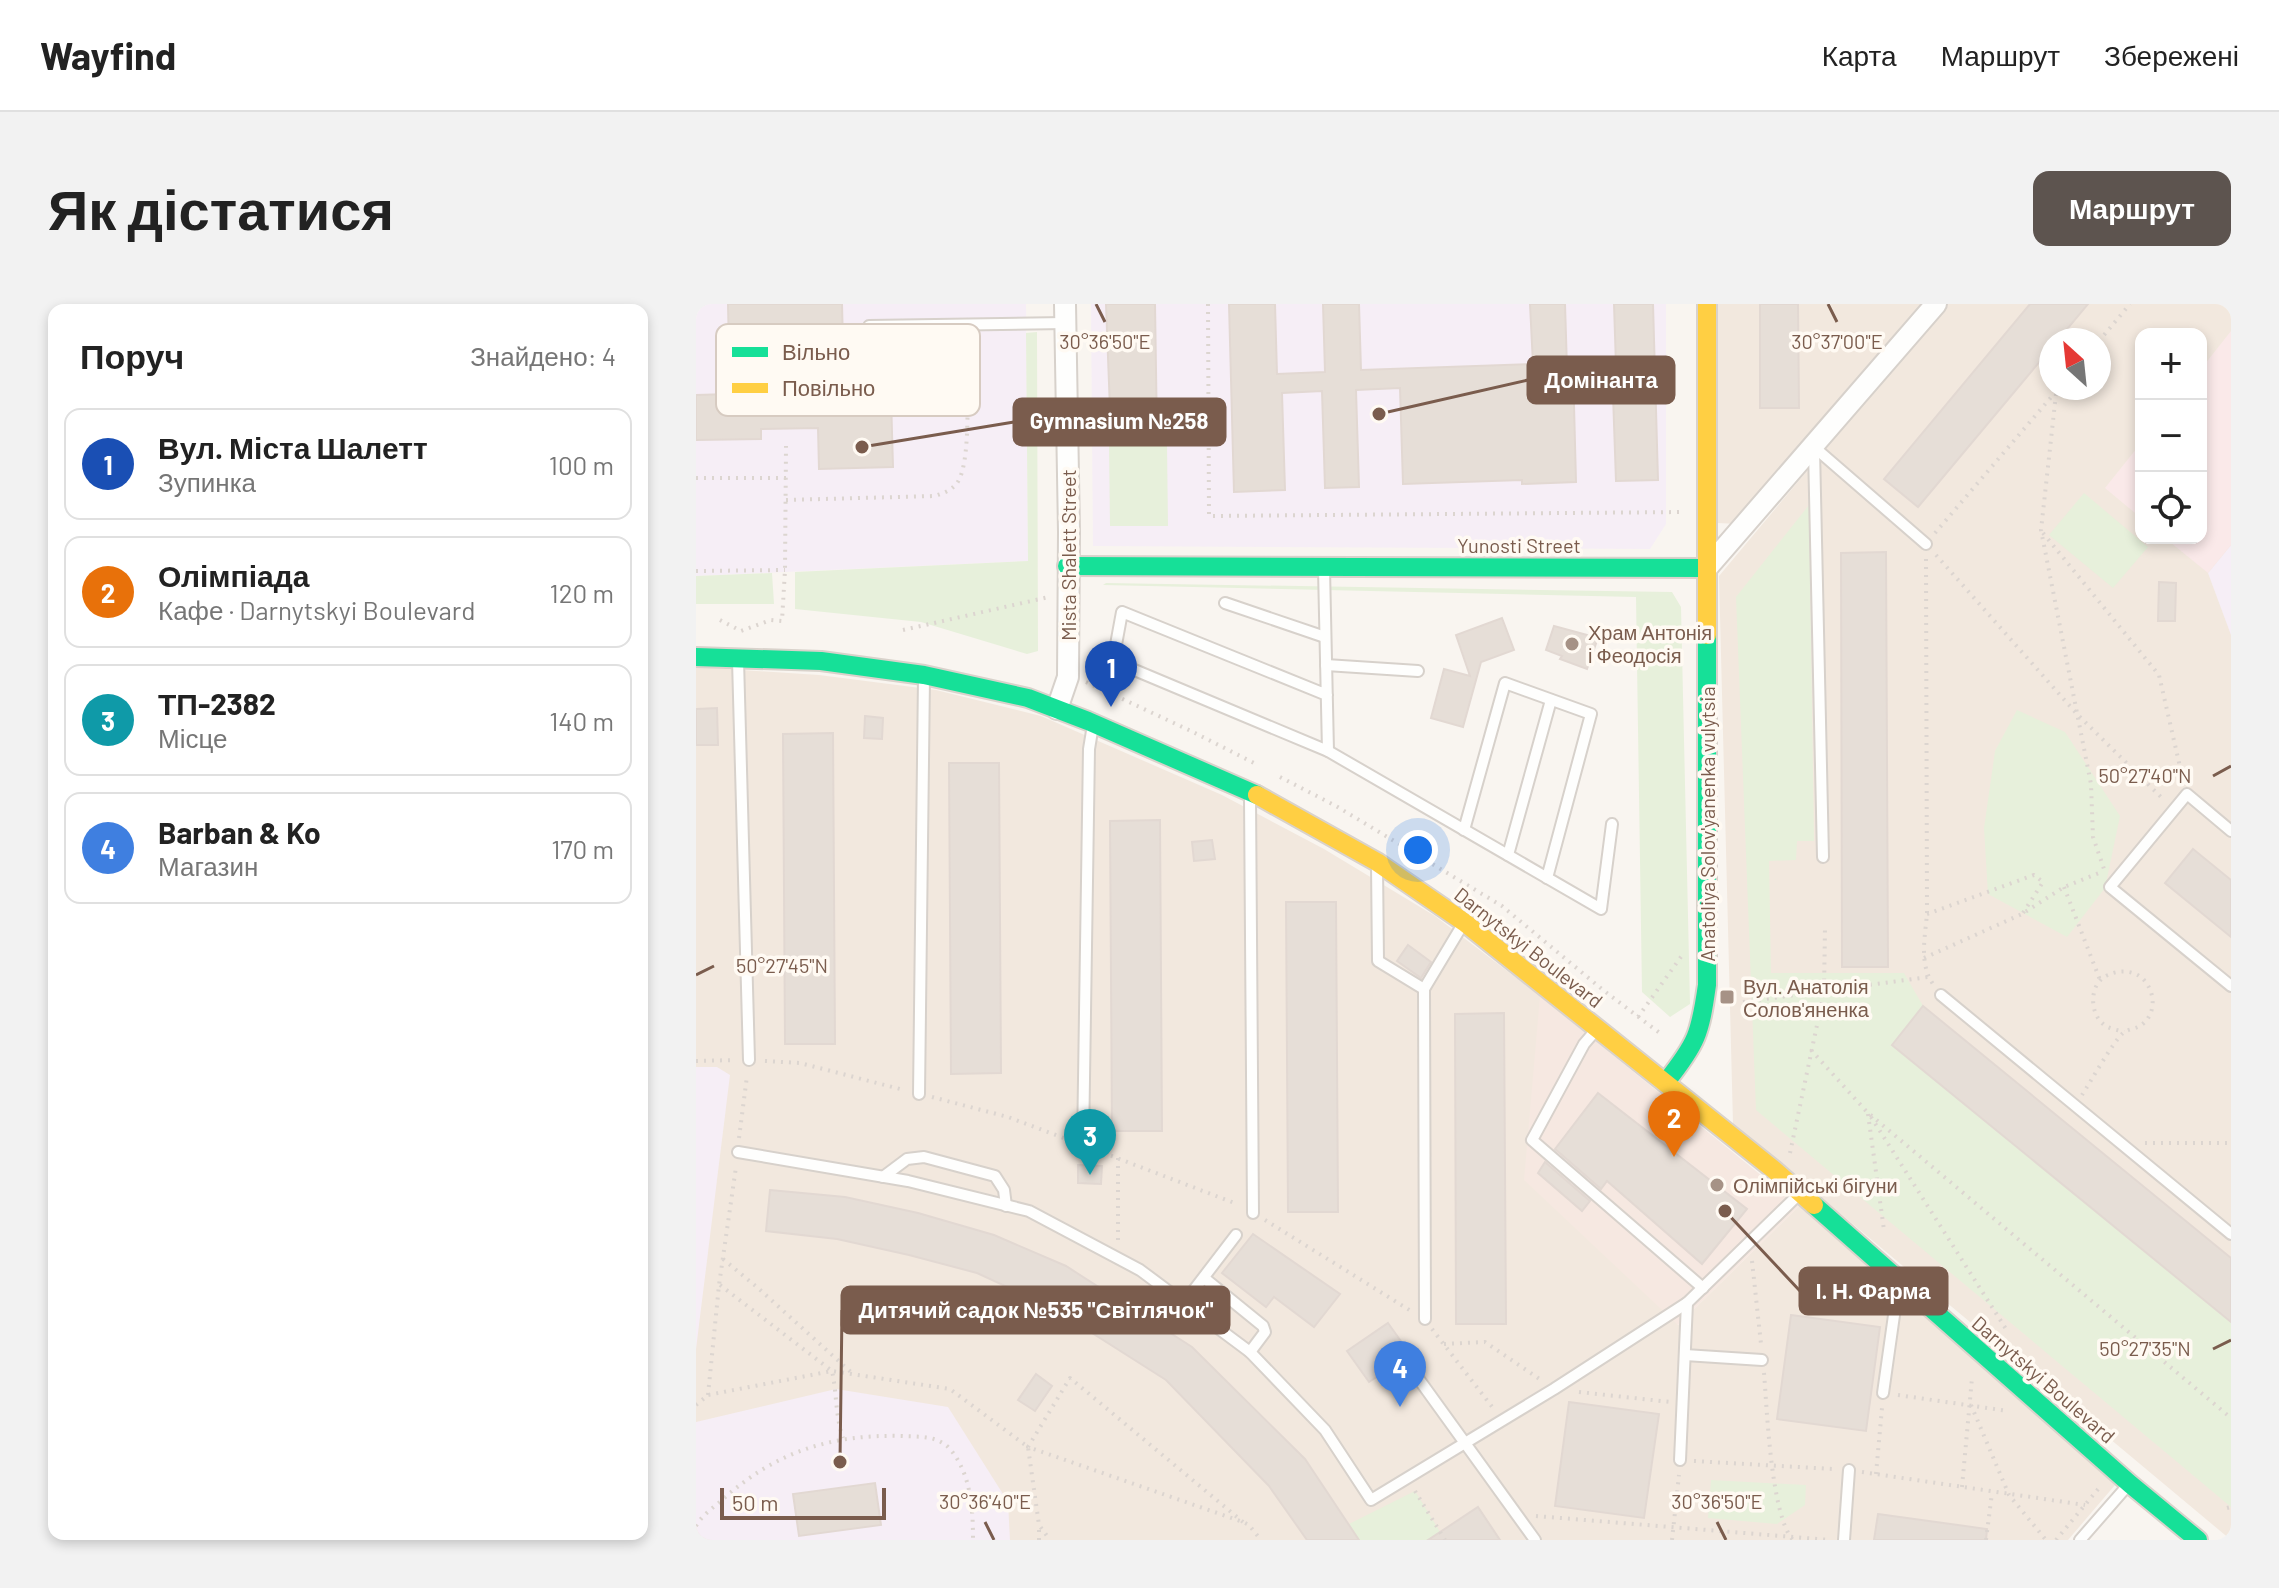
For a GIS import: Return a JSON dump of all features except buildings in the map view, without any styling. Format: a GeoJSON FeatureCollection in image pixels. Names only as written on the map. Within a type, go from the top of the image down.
{"type":"FeatureCollection","features":[{"type":"Feature","properties":{"kind":"street"},"geometry":{"type":"LineString","coordinates":[[1707,304],[1707,568]]}},
{"type":"Feature","properties":{"kind":"street"},"geometry":{"type":"LineString","coordinates":[[1707,568],[1936,304]]}},
{"type":"Feature","properties":{"kind":"street","name":"Mista Shalett Street"},"geometry":{"type":"LineString","coordinates":[[1057,709],[1068,677],[1065,314]]}},
{"type":"Feature","properties":{"kind":"street","name":"Yunosti Street"},"geometry":{"type":"LineString","coordinates":[[1067,566],[1707,568]]}},
{"type":"Feature","properties":{"kind":"street","name":"Anatoliya Solov'yanenka vulytsia"},"geometry":{"type":"LineString","coordinates":[[1666,1082],[1692,1049],[1701,1024],[1707,985],[1707,568]]}},
{"type":"Feature","properties":{"kind":"street","name":"Darnytskyi Boulevard"},"geometry":{"type":"LineString","coordinates":[[696,657],[821,661],[924,675],[1028,698],[1250,791],[1377,862],[1464,922],[1666,1082],[2198,1540]]}},
{"type":"Feature","properties":{"kind":"lane"},"geometry":{"type":"LineString","coordinates":[[966,324],[1065,314]]}},
{"type":"Feature","properties":{"kind":"lane"},"geometry":{"type":"LineString","coordinates":[[1814,447],[1926,544]]}},
{"type":"Feature","properties":{"kind":"lane"},"geometry":{"type":"LineString","coordinates":[[1814,447],[1823,857]]}},
{"type":"Feature","properties":{"kind":"lane"},"geometry":{"type":"LineString","coordinates":[[1324,567],[1328,751]]}},
{"type":"Feature","properties":{"kind":"lane"},"geometry":{"type":"LineString","coordinates":[[1225,603],[1325,637]]}},
{"type":"Feature","properties":{"kind":"lane"},"geometry":{"type":"LineString","coordinates":[[1327,695],[1122,612],[1113,661],[1328,751],[1601,909],[1612,824]]}},
{"type":"Feature","properties":{"kind":"lane"},"geometry":{"type":"LineString","coordinates":[[739,658],[737,676],[749,1060]]}},
{"type":"Feature","properties":{"kind":"lane"},"geometry":{"type":"LineString","coordinates":[[1326,665],[1418,671]]}},
{"type":"Feature","properties":{"kind":"lane"},"geometry":{"type":"LineString","coordinates":[[919,1094],[924,675]]}},
{"type":"Feature","properties":{"kind":"lane"},"geometry":{"type":"LineString","coordinates":[[1464,830],[1505,683],[1591,714],[1547,878]]}},
{"type":"Feature","properties":{"kind":"lane"},"geometry":{"type":"LineString","coordinates":[[1508,855],[1551,700]]}},
{"type":"Feature","properties":{"kind":"lane"},"geometry":{"type":"LineString","coordinates":[[1083,1145],[1089,749],[1093,723]]}},
{"type":"Feature","properties":{"kind":"lane"},"geometry":{"type":"LineString","coordinates":[[1250,791],[1253,1213]]}},
{"type":"Feature","properties":{"kind":"lane"},"geometry":{"type":"LineString","coordinates":[[2231,831],[2187,794],[2110,887],[2231,986]]}},
{"type":"Feature","properties":{"kind":"lane"},"geometry":{"type":"LineString","coordinates":[[1377,862],[1378,961],[1424,989]]}},
{"type":"Feature","properties":{"kind":"lane"},"geometry":{"type":"LineString","coordinates":[[1425,1319],[1424,989],[1464,922]]}},
{"type":"Feature","properties":{"kind":"lane"},"geometry":{"type":"LineString","coordinates":[[1941,995],[2231,1234]]}},
{"type":"Feature","properties":{"kind":"lane"},"geometry":{"type":"LineString","coordinates":[[1597,1028],[1584,1044],[1532,1140],[1612,1206],[1703,1288]]}},
{"type":"Feature","properties":{"kind":"lane"},"geometry":{"type":"LineString","coordinates":[[738,1152],[883,1177],[1029,1211],[1140,1270],[1250,1352],[1325,1430],[1371,1500],[1554,1389],[1687,1303],[1799,1194]]}},
{"type":"Feature","properties":{"kind":"lane"},"geometry":{"type":"LineString","coordinates":[[883,1177],[907,1159],[924,1157],[995,1176],[1004,1190],[1006,1206]]}},
{"type":"Feature","properties":{"kind":"lane"},"geometry":{"type":"LineString","coordinates":[[1184,1303],[1236,1235]]}},
{"type":"Feature","properties":{"kind":"lane"},"geometry":{"type":"LineString","coordinates":[[1204,1278],[1263,1326],[1265,1332],[1250,1352]]}},
{"type":"Feature","properties":{"kind":"lane"},"geometry":{"type":"LineString","coordinates":[[1883,1393],[1899,1281]]}},
{"type":"Feature","properties":{"kind":"lane"},"geometry":{"type":"LineString","coordinates":[[1680,1460],[1687,1303]]}},
{"type":"Feature","properties":{"kind":"lane"},"geometry":{"type":"LineString","coordinates":[[1685,1355],[1762,1360]]}},
{"type":"Feature","properties":{"kind":"lane"},"geometry":{"type":"LineString","coordinates":[[1405,1360],[1535,1540]]}},
{"type":"Feature","properties":{"kind":"lane"},"geometry":{"type":"LineString","coordinates":[[1844,1540],[1849,1470]]}},
{"type":"Feature","properties":{"kind":"lane"},"geometry":{"type":"LineString","coordinates":[[2080,1540],[2130,1484]]}},
{"type":"Feature","properties":{"kind":"path"},"geometry":{"type":"LineString","coordinates":[[1208,304],[1209,516],[1684,512]]}},
{"type":"Feature","properties":{"kind":"path"},"geometry":{"type":"LineString","coordinates":[[2110,328],[2130,304]]}},
{"type":"Feature","properties":{"kind":"path"},"geometry":{"type":"LineString","coordinates":[[1941,995],[1928,977],[1924,958],[1927,914],[1926,544],[2048,400]]}},
{"type":"Feature","properties":{"kind":"path"},"geometry":{"type":"LineString","coordinates":[[2056,400],[2041,530],[2091,784],[2093,837],[2110,887]]}},
{"type":"Feature","properties":{"kind":"path"},"geometry":{"type":"LineString","coordinates":[[786,500],[935,496],[948,491],[957,483],[966,458],[966,416]]}},
{"type":"Feature","properties":{"kind":"path"},"geometry":{"type":"LineString","coordinates":[[720,620],[741,631],[771,620],[782,621],[786,446]]}},
{"type":"Feature","properties":{"kind":"path"},"geometry":{"type":"LineString","coordinates":[[696,478],[786,478]]}},
{"type":"Feature","properties":{"kind":"path"},"geometry":{"type":"LineString","coordinates":[[2041,530],[2159,675],[2187,794]]}},
{"type":"Feature","properties":{"kind":"path"},"geometry":{"type":"LineString","coordinates":[[1926,544],[2076,713],[2174,810]]}},
{"type":"Feature","properties":{"kind":"path"},"geometry":{"type":"LineString","coordinates":[[696,571],[785,570]]}},
{"type":"Feature","properties":{"kind":"path"},"geometry":{"type":"LineString","coordinates":[[903,630],[1049,597]]}},
{"type":"Feature","properties":{"kind":"path"},"geometry":{"type":"LineString","coordinates":[[1924,958],[2022,914],[2064,887],[2105,871]]}},
{"type":"Feature","properties":{"kind":"path"},"geometry":{"type":"LineString","coordinates":[[1927,914],[2034,875],[2043,882],[2022,914]]}},
{"type":"Feature","properties":{"kind":"path"},"geometry":{"type":"LineString","coordinates":[[2064,887],[2100,980]]}},
{"type":"Feature","properties":{"kind":"path"},"geometry":{"type":"LineString","coordinates":[[1790,1153],[1824,992],[1825,927]]}},
{"type":"Feature","properties":{"kind":"path"},"geometry":{"type":"LineString","coordinates":[[1638,1017],[1686,950]]}},
{"type":"Feature","properties":{"kind":"path"},"geometry":{"type":"LineString","coordinates":[[2075,1106],[2124,1032],[2142,1025],[2153,1009],[2151,989],[2140,976],[2124,971],[2108,974],[2100,980],[2095,989],[2093,1009],[2104,1026],[2124,1032]]}},
{"type":"Feature","properties":{"kind":"path"},"geometry":{"type":"LineString","coordinates":[[1743,1002],[1928,977]]}},
{"type":"Feature","properties":{"kind":"path"},"geometry":{"type":"LineString","coordinates":[[1811,1050],[1867,1112],[2231,1418]]}},
{"type":"Feature","properties":{"kind":"path"},"geometry":{"type":"LineString","coordinates":[[708,1395],[719,1285],[749,1060]]}},
{"type":"Feature","properties":{"kind":"path"},"geometry":{"type":"LineString","coordinates":[[696,1061],[800,1063],[1008,1117],[1228,1199],[1425,1319],[1502,1419]]}},
{"type":"Feature","properties":{"kind":"path"},"geometry":{"type":"LineString","coordinates":[[1867,1112],[1884,1230]]}},
{"type":"Feature","properties":{"kind":"path"},"geometry":{"type":"LineString","coordinates":[[1867,1112],[2006,1329]]}},
{"type":"Feature","properties":{"kind":"path"},"geometry":{"type":"LineString","coordinates":[[2121,1143],[2231,1143]]}},
{"type":"Feature","properties":{"kind":"path"},"geometry":{"type":"LineString","coordinates":[[1118,1158],[1118,1259]]}},
{"type":"Feature","properties":{"kind":"path"},"geometry":{"type":"LineString","coordinates":[[1751,1243],[1773,1466],[1778,1501],[1790,1538]]}},
{"type":"Feature","properties":{"kind":"path"},"geometry":{"type":"LineString","coordinates":[[723,1259],[853,1374]]}},
{"type":"Feature","properties":{"kind":"path"},"geometry":{"type":"LineString","coordinates":[[719,1285],[832,1371],[836,1389],[836,1419],[843,1438]]}},
{"type":"Feature","properties":{"kind":"path"},"geometry":{"type":"LineString","coordinates":[[1444,1344],[1485,1342],[1554,1389],[1684,1404]]}},
{"type":"Feature","properties":{"kind":"path"},"geometry":{"type":"LineString","coordinates":[[696,1405],[708,1395],[832,1371],[950,1389],[1028,1447],[1243,1522],[1261,1540]]}},
{"type":"Feature","properties":{"kind":"path"},"geometry":{"type":"LineString","coordinates":[[1962,1487],[1972,1376]]}},
{"type":"Feature","properties":{"kind":"path"},"geometry":{"type":"LineString","coordinates":[[1039,1540],[1028,1447],[1070,1378],[1243,1522]]}},
{"type":"Feature","properties":{"kind":"path"},"geometry":{"type":"LineString","coordinates":[[1876,1474],[1883,1393],[2010,1411]]}},
{"type":"Feature","properties":{"kind":"path"},"geometry":{"type":"LineString","coordinates":[[1971,1405],[2009,1495],[2046,1540]]}},
{"type":"Feature","properties":{"kind":"path"},"geometry":{"type":"LineString","coordinates":[[696,1526],[739,1484],[795,1451],[843,1438],[932,1437],[946,1445],[960,1463],[968,1485],[973,1540]]}},
{"type":"Feature","properties":{"kind":"path"},"geometry":{"type":"LineString","coordinates":[[1672,1540],[1680,1460],[1849,1470],[2085,1505]]}},
{"type":"Feature","properties":{"kind":"path"},"geometry":{"type":"LineString","coordinates":[[1407,1478],[1445,1540]]}},
{"type":"Feature","properties":{"kind":"path"},"geometry":{"type":"LineString","coordinates":[[2056,1540],[2101,1486]]}},
{"type":"Feature","properties":{"kind":"path"},"geometry":{"type":"LineString","coordinates":[[1986,1540],[1992,1493]]}},
{"type":"Feature","properties":{"kind":"path"},"geometry":{"type":"LineString","coordinates":[[1518,1515],[1834,1540]]}},
{"type":"Feature","properties":{"kind":"path"},"geometry":{"type":"LineString","coordinates":[[1039,1525],[1050,1540]]}},
{"type":"Feature","properties":{"kind":"shaded area"},"geometry":{"type":"Polygon","coordinates":[[[696,304],[1026,304],[1028,561],[696,576],[696,304]]]}},
{"type":"Feature","properties":{"kind":"shaded area"},"geometry":{"type":"Polygon","coordinates":[[[1091,304],[1666,304],[1666,524],[1650,549],[1093,546],[1091,304]]]}},
{"type":"Feature","properties":{"kind":"shaded area"},"geometry":{"type":"Polygon","coordinates":[[[1717,304],[1931,304],[1739,524],[1717,523],[1717,304]]]}},
{"type":"Feature","properties":{"kind":"shaded area"},"geometry":{"type":"Polygon","coordinates":[[[1947,304],[2231,304],[2231,1540],[1733,1124],[1719,576],[1947,304]]]}},
{"type":"Feature","properties":{"kind":"shaded area"},"geometry":{"type":"Polygon","coordinates":[[[2231,331],[2231,545],[2208,573],[2172,544],[2207,544],[2207,361],[2231,331]]]}},
{"type":"Feature","properties":{"kind":"shaded area"},"geometry":{"type":"Polygon","coordinates":[[[2135,450],[2135,513],[2105,488],[2135,450]]]}},
{"type":"Feature","properties":{"kind":"shaded area"},"geometry":{"type":"Polygon","coordinates":[[[2231,545],[2231,635],[2208,573],[2231,545]]]}},
{"type":"Feature","properties":{"kind":"shaded area"},"geometry":{"type":"Polygon","coordinates":[[[696,667],[819,675],[936,690],[1041,716],[1222,795],[1324,849],[1435,916],[1540,996],[1678,1325],[1799,1206],[2115,1485],[2068,1540],[696,1540],[696,667]]]}},
{"type":"Feature","properties":{"kind":"shaded area"},"geometry":{"type":"Polygon","coordinates":[[[1540,996],[1799,1206],[1678,1325],[1524,1180],[1540,996]]]}},
{"type":"Feature","properties":{"kind":"shaded area"},"geometry":{"type":"Polygon","coordinates":[[[696,1067],[717,1067],[730,1075],[696,1349],[696,1067]]]}},
{"type":"Feature","properties":{"kind":"shaded area"},"geometry":{"type":"Polygon","coordinates":[[[836,1389],[948,1407],[1008,1502],[1010,1540],[696,1540],[696,1422],[836,1389]]]}},
{"type":"Feature","properties":{"kind":"green space"},"geometry":{"type":"Polygon","coordinates":[[[1037,332],[1038,651],[1027,654],[921,622],[795,609],[795,572],[1028,561],[1026,333],[1037,332]]]}},
{"type":"Feature","properties":{"kind":"green space"},"geometry":{"type":"Polygon","coordinates":[[[1109,445],[1167,445],[1168,526],[1110,526],[1109,445]]]}},
{"type":"Feature","properties":{"kind":"green space"},"geometry":{"type":"Polygon","coordinates":[[[2084,493],[2135,536],[2135,544],[2148,547],[2113,588],[2049,535],[2084,493]]]}},
{"type":"Feature","properties":{"kind":"green space"},"geometry":{"type":"Polygon","coordinates":[[[1809,505],[1814,841],[1797,841],[1796,860],[1769,861],[1771,973],[1904,973],[1923,1006],[1892,1045],[2231,1322],[2231,1507],[1756,1110],[1736,597],[1809,505]]]}},
{"type":"Feature","properties":{"kind":"green space"},"geometry":{"type":"Polygon","coordinates":[[[772,573],[774,604],[696,604],[696,576],[772,573]]]}},
{"type":"Feature","properties":{"kind":"green space"},"geometry":{"type":"Polygon","coordinates":[[[1103,585],[1672,592],[1681,607],[1690,1004],[1670,1017],[1642,992],[1636,597],[1103,585]]]}},
{"type":"Feature","properties":{"kind":"green space"},"geometry":{"type":"Polygon","coordinates":[[[2017,710],[2065,732],[2120,816],[2105,888],[2067,937],[1988,894],[1984,828],[1995,751],[2017,710]]]}},
{"type":"Feature","properties":{"kind":"green space"},"geometry":{"type":"Polygon","coordinates":[[[1711,1480],[1806,1485],[1805,1505],[1777,1524],[1708,1518],[1711,1480]]]}},
{"type":"Feature","properties":{"kind":"green space"},"geometry":{"type":"Polygon","coordinates":[[[1415,1491],[1445,1540],[1359,1540],[1349,1524],[1415,1491]]]}},
{"type":"Feature","properties":{"kind":"traffic: fast"},"geometry":{"type":"LineString","coordinates":[[1067,566],[1707,568]]}},
{"type":"Feature","properties":{"kind":"traffic: fast"},"geometry":{"type":"LineString","coordinates":[[1666,1082],[1696,1037],[1707,985],[1707,635]]}},
{"type":"Feature","properties":{"kind":"traffic: fast"},"geometry":{"type":"LineString","coordinates":[[696,657],[821,661],[924,675],[1028,698],[1257,795]]}},
{"type":"Feature","properties":{"kind":"traffic: fast"},"geometry":{"type":"LineString","coordinates":[[1814,1205],[2130,1484],[2198,1540]]}},
{"type":"Feature","properties":{"kind":"traffic: slow"},"geometry":{"type":"LineString","coordinates":[[1707,304],[1707,635]]}},
{"type":"Feature","properties":{"kind":"traffic: slow"},"geometry":{"type":"LineString","coordinates":[[1257,795],[1377,862],[1464,922],[1814,1205]]}},
{"type":"Feature","properties":{"kind":"place","name":"Домінанта"},"geometry":{"type":"Point","coordinates":[1379,414]}},
{"type":"Feature","properties":{"kind":"place","name":"Gymnasium №258"},"geometry":{"type":"Point","coordinates":[862,447]}},
{"type":"Feature","properties":{"kind":"place","name":"Храм Антонія і Феодосія"},"geometry":{"type":"Point","coordinates":[1572,644]}},
{"type":"Feature","properties":{"kind":"place","name":"Вул. Міста Шалетт"},"geometry":{"type":"Point","coordinates":[1111,707]}},
{"type":"Feature","properties":{"kind":"place","name":"Вул. Анатолія Солов'яненка"},"geometry":{"type":"Point","coordinates":[1727,997]}},
{"type":"Feature","properties":{"kind":"place","name":"Олімпіада"},"geometry":{"type":"Point","coordinates":[1674,1157]}},
{"type":"Feature","properties":{"kind":"place","name":"ТП-2382"},"geometry":{"type":"Point","coordinates":[1090,1175]}},
{"type":"Feature","properties":{"kind":"place","name":"Олімпійські бігуни"},"geometry":{"type":"Point","coordinates":[1717,1185]}},
{"type":"Feature","properties":{"kind":"place","name":"І. Н. Фарма"},"geometry":{"type":"Point","coordinates":[1725,1211]}},
{"type":"Feature","properties":{"kind":"place","name":"Barban & Ko"},"geometry":{"type":"Point","coordinates":[1400,1407]}},
{"type":"Feature","properties":{"kind":"place","name":"Дитячий садок №535 \"Світлячок\""},"geometry":{"type":"Point","coordinates":[840,1462]}}]}
